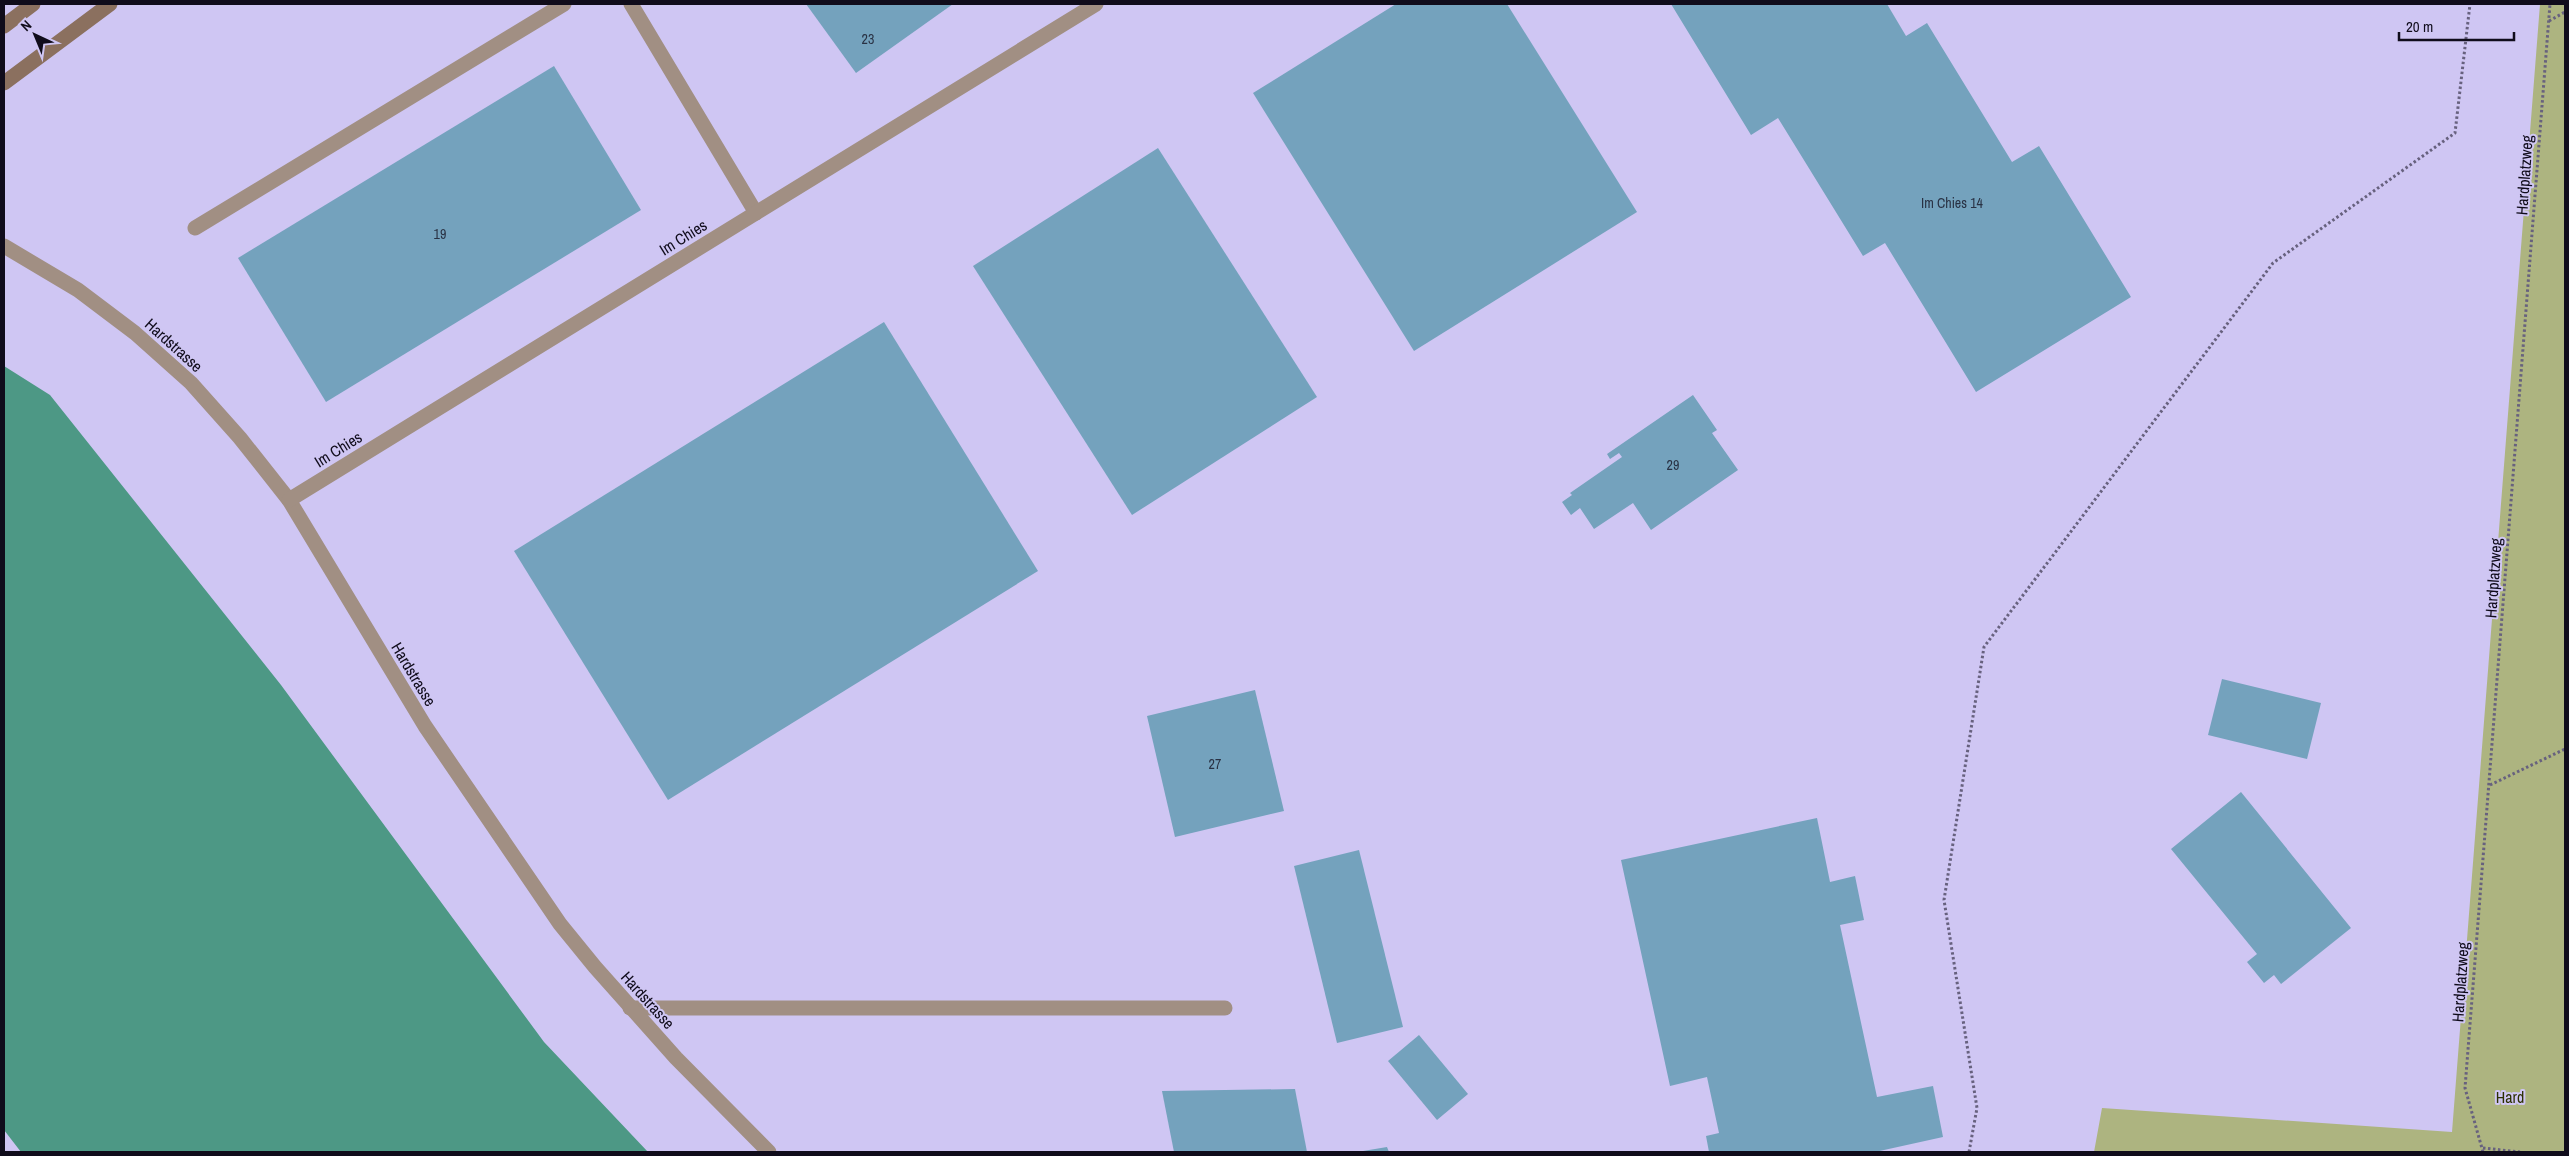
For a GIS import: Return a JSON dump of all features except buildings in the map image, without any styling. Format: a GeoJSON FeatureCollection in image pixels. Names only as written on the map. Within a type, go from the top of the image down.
{"type":"FeatureCollection","features":[{"type":"Feature","properties":{"kind":"main road"},"geometry":{"type":"LineString","coordinates":[[4,26],[33,4]]}},
{"type":"Feature","properties":{"kind":"main road"},"geometry":{"type":"LineString","coordinates":[[4,83],[110,4]]}},
{"type":"Feature","properties":{"kind":"street"},"geometry":{"type":"LineString","coordinates":[[195,228],[564,4]]}},
{"type":"Feature","properties":{"kind":"street"},"geometry":{"type":"LineString","coordinates":[[631,4],[756,213]]}},
{"type":"Feature","properties":{"kind":"street","name":"Im Chies"},"geometry":{"type":"LineString","coordinates":[[289,500],[1096,4]]}},
{"type":"Feature","properties":{"kind":"street","name":"Hardstrasse"},"geometry":{"type":"LineString","coordinates":[[4,246],[78,290],[149,345],[191,383],[240,438],[289,500],[425,726],[560,924],[630,1008],[676,1058],[769,1152]]}},
{"type":"Feature","properties":{"kind":"street"},"geometry":{"type":"LineString","coordinates":[[630,1008],[1225,1008]]}},
{"type":"Feature","properties":{"kind":"path"},"geometry":{"type":"LineString","coordinates":[[1969,1152],[1977,1108],[1944,900],[1984,647],[2273,263],[2455,133],[2470,4]]}},
{"type":"Feature","properties":{"kind":"path","name":"Hardplatzweg"},"geometry":{"type":"LineString","coordinates":[[2483,1150],[2465,1088],[2550,4]]}},
{"type":"Feature","properties":{"kind":"path"},"geometry":{"type":"LineString","coordinates":[[2548,21],[2565,12]]}},
{"type":"Feature","properties":{"kind":"path"},"geometry":{"type":"LineString","coordinates":[[2489,786],[2565,749]]}},
{"type":"Feature","properties":{"kind":"path"},"geometry":{"type":"LineString","coordinates":[[2483,1150],[2520,1152]]}},
{"type":"Feature","properties":{"kind":"green space","name":"Hard"},"geometry":{"type":"Polygon","coordinates":[[[2540,4],[2565,4],[2565,1152],[2094,1152],[2102,1108],[2452,1132],[2540,4]]]}},
{"type":"Feature","properties":{"kind":"shaded area"},"geometry":{"type":"Polygon","coordinates":[[[4,366],[50,395],[281,685],[544,1042],[648,1152],[21,1152],[4,1130],[4,366]]]}}]}
